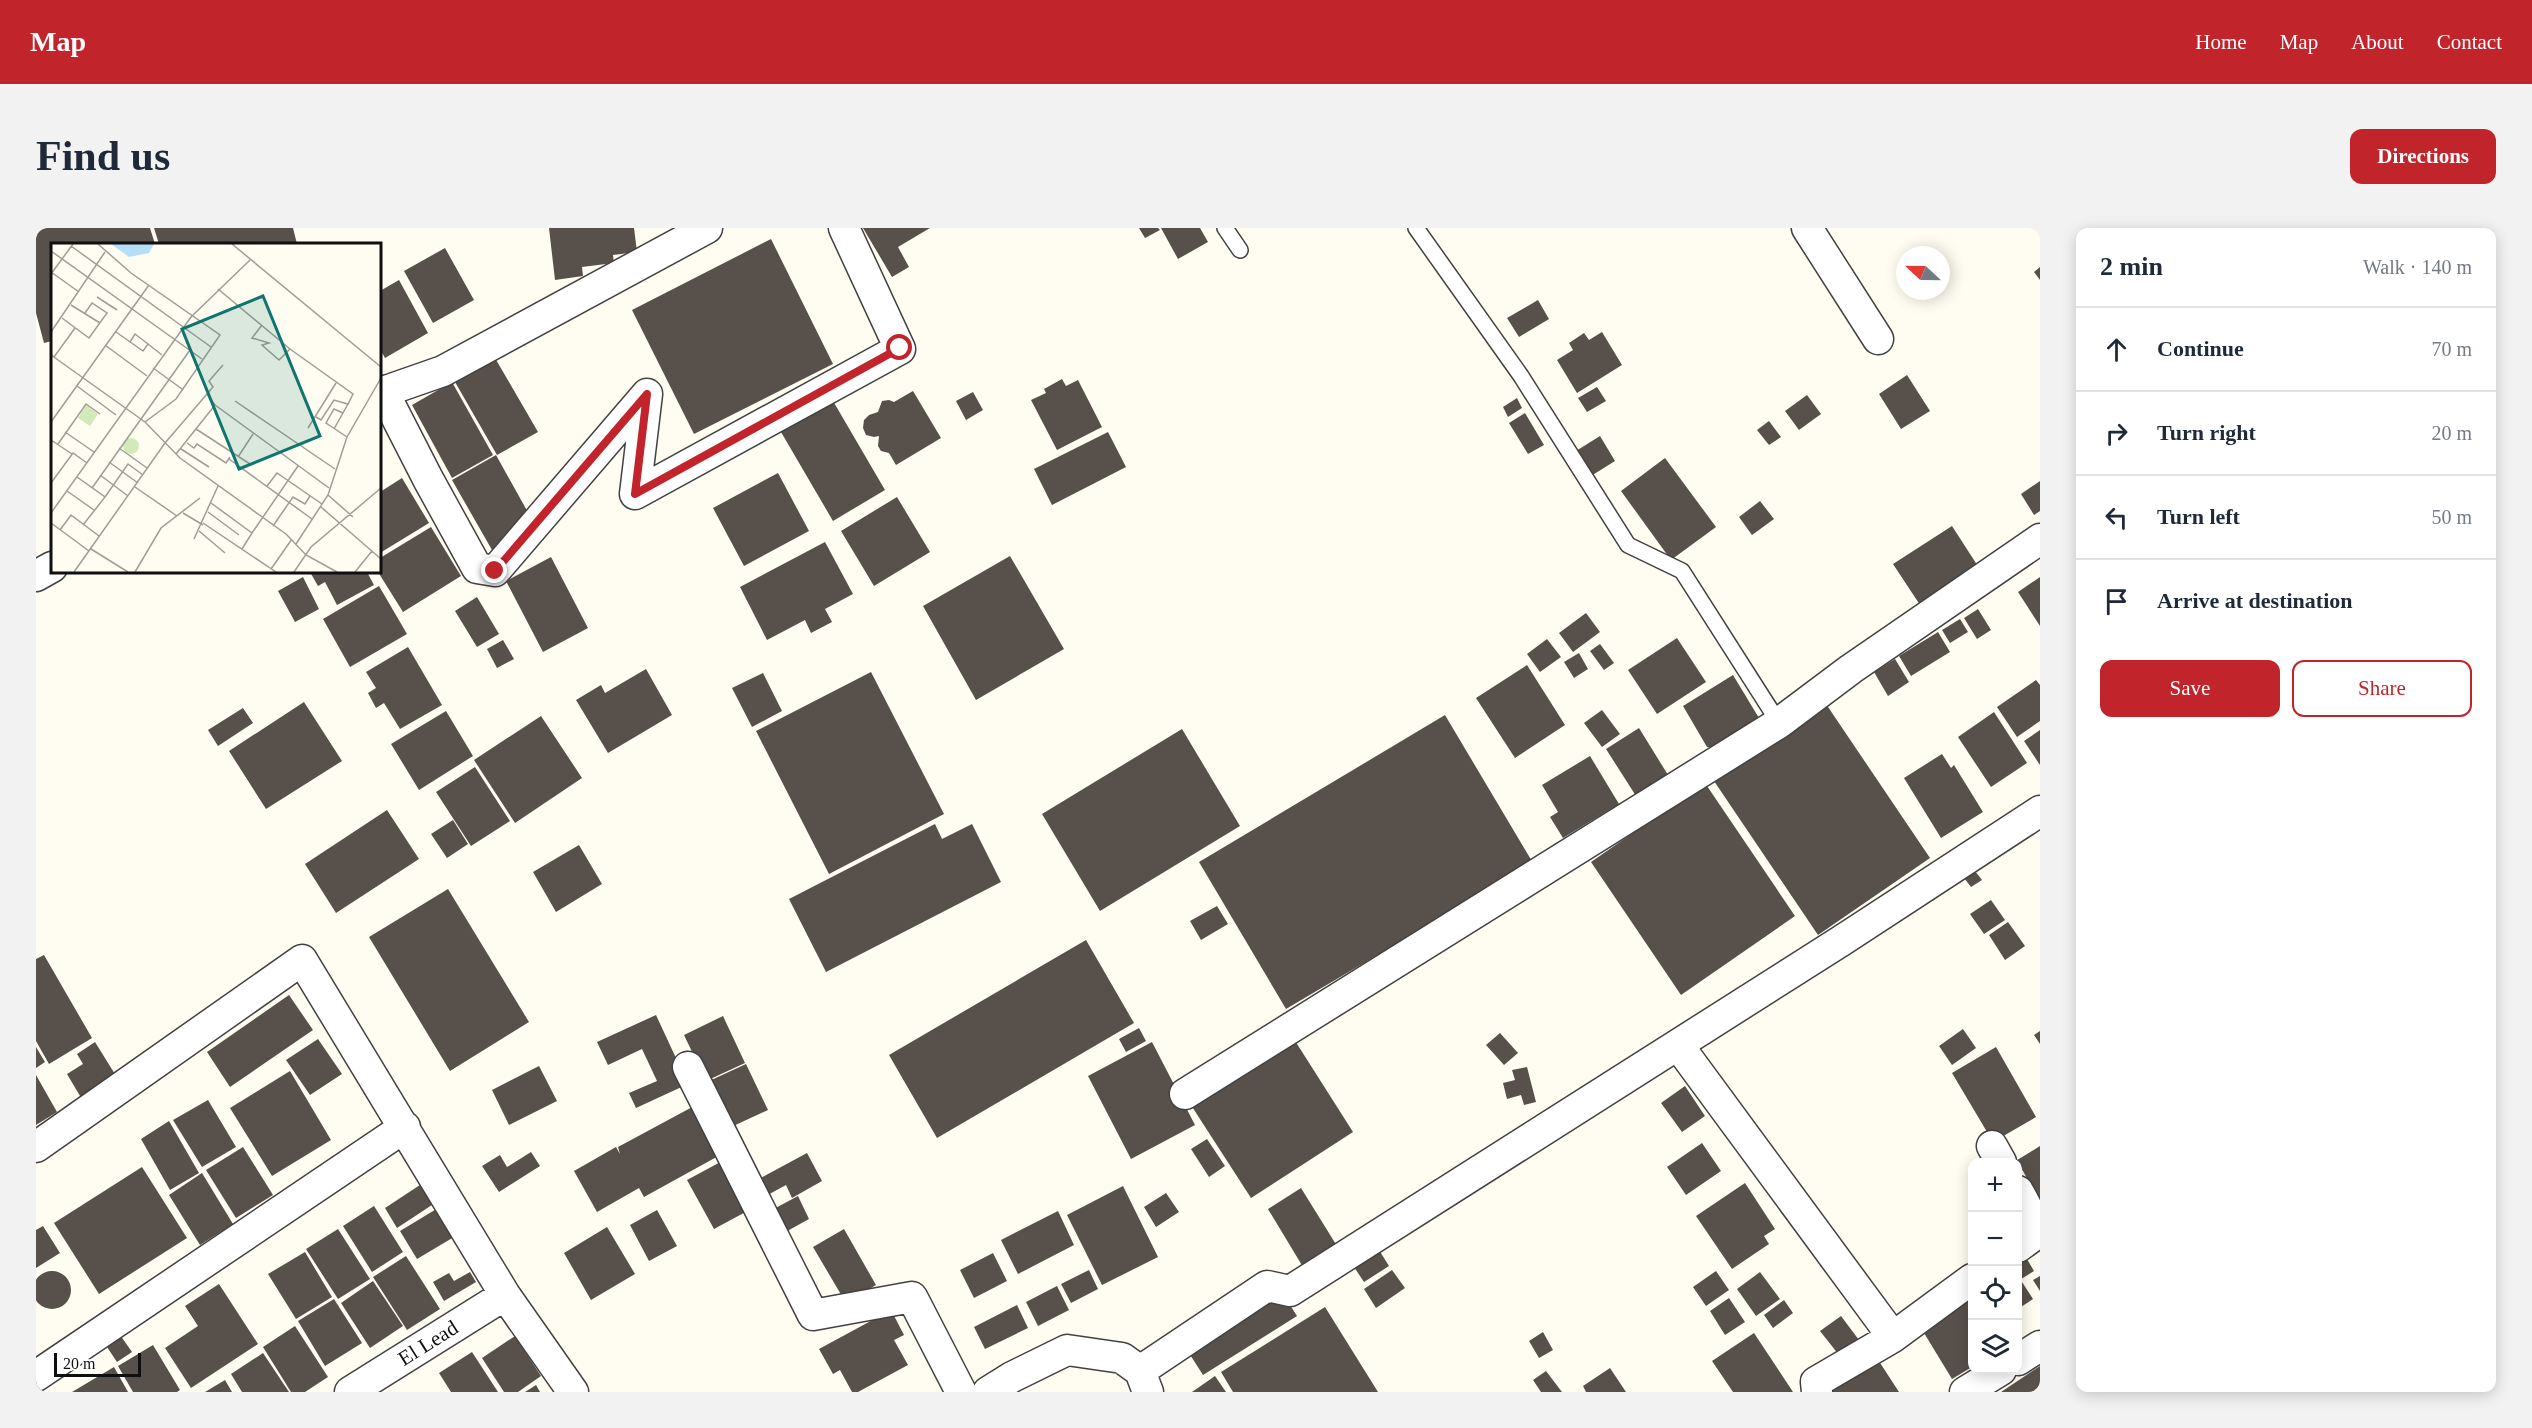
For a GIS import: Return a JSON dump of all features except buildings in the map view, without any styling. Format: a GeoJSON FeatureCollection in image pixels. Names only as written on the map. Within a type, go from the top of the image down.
{"type":"FeatureCollection","features":[{"type":"Feature","properties":{"kind":"street"},"geometry":{"type":"LineString","coordinates":[[707,228],[443,371],[381,392],[477,568],[495,571],[647,394],[635,494],[900,348],[844,228]]}},
{"type":"Feature","properties":{"kind":"street"},"geometry":{"type":"LineString","coordinates":[[1808,228],[1878,339]]}},
{"type":"Feature","properties":{"kind":"street"},"geometry":{"type":"LineString","coordinates":[[1185,1094],[1779,723],[2040,539]]}},
{"type":"Feature","properties":{"kind":"street"},"geometry":{"type":"LineString","coordinates":[[36,576],[51,568]]}},
{"type":"Feature","properties":{"kind":"street"},"geometry":{"type":"LineString","coordinates":[[988,1392],[1012,1377],[1067,1350],[1122,1358],[1144,1381],[1267,1286],[1290,1291],[1678,1045],[2040,811]]}},
{"type":"Feature","properties":{"kind":"street"},"geometry":{"type":"LineString","coordinates":[[36,1147],[302,960],[505,1295],[573,1392]]}},
{"type":"Feature","properties":{"kind":"street"},"geometry":{"type":"LineString","coordinates":[[1678,1045],[1893,1336]]}},
{"type":"Feature","properties":{"kind":"street"},"geometry":{"type":"LineString","coordinates":[[688,1067],[813,1315],[912,1297],[961,1392]]}},
{"type":"Feature","properties":{"kind":"street"},"geometry":{"type":"LineString","coordinates":[[36,1376],[405,1127]]}},
{"type":"Feature","properties":{"kind":"street"},"geometry":{"type":"LineString","coordinates":[[2022,1198],[2040,1232],[2022,1244]]}},
{"type":"Feature","properties":{"kind":"street"},"geometry":{"type":"LineString","coordinates":[[1819,1389],[1968,1282]]}},
{"type":"Feature","properties":{"kind":"street","name":"El Lead"},"geometry":{"type":"LineString","coordinates":[[350,1392],[505,1295]]}},
{"type":"Feature","properties":{"kind":"street"},"geometry":{"type":"LineString","coordinates":[[2022,1357],[2040,1346]]}},
{"type":"Feature","properties":{"kind":"street"},"geometry":{"type":"LineString","coordinates":[[1965,1392],[1994,1374]]}},
{"type":"Feature","properties":{"kind":"lane"},"geometry":{"type":"LineString","coordinates":[[1225,228],[1239,250]]}},
{"type":"Feature","properties":{"kind":"lane"},"geometry":{"type":"LineString","coordinates":[[1416,228],[1521,376],[1628,545],[1682,571],[1779,723]]}},
{"type":"Feature","properties":{"kind":"route"},"geometry":{"type":"LineString","coordinates":[[495,571],[647,394],[635,494],[900,348]]}}]}
